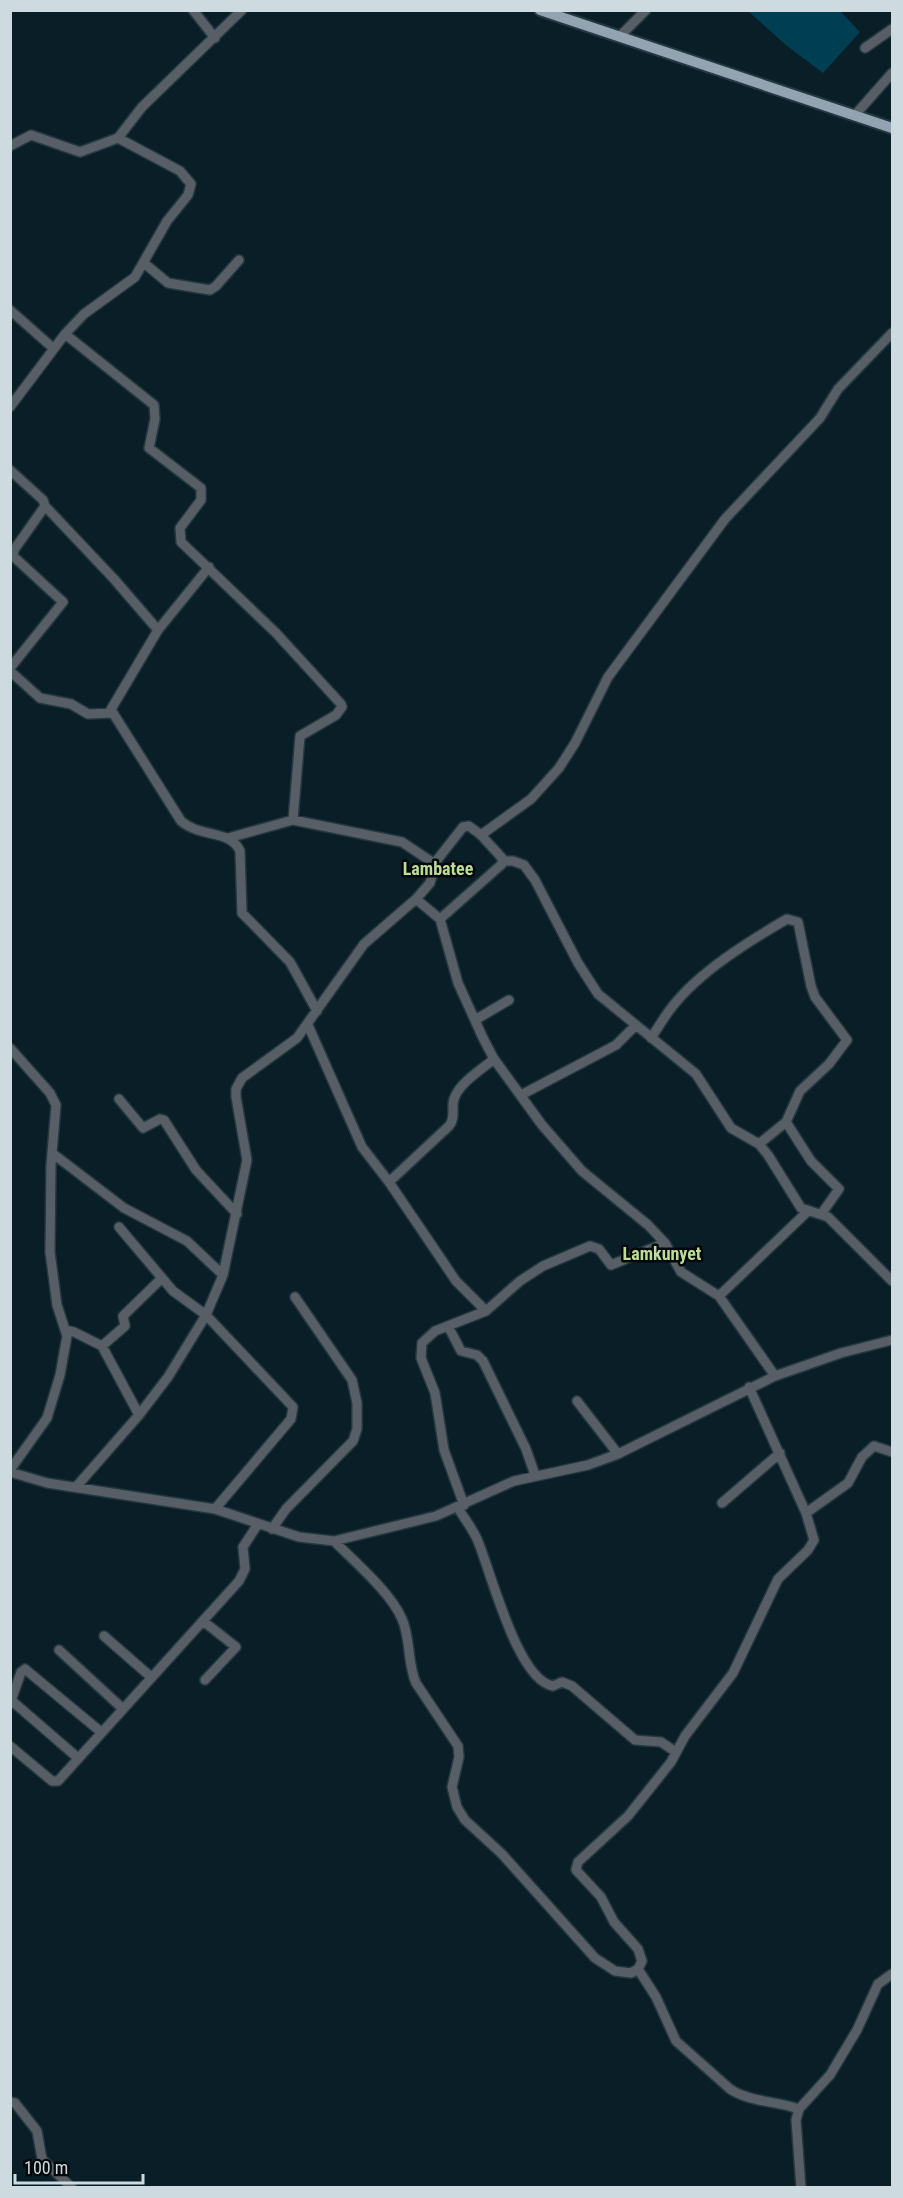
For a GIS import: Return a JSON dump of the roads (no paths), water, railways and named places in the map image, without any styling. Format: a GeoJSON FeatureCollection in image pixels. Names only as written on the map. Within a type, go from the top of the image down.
{"type":"FeatureCollection","features":[{"type":"Feature","properties":{"kind":"main road"},"geometry":{"type":"LineString","coordinates":[[540,10],[892,128]]}},
{"type":"Feature","properties":{"kind":"street"},"geometry":{"type":"LineString","coordinates":[[193,10],[215,38]]}},
{"type":"Feature","properties":{"kind":"street"},"geometry":{"type":"LineString","coordinates":[[10,146],[31,135],[80,152],[118,138],[142,107],[242,10]]}},
{"type":"Feature","properties":{"kind":"street"},"geometry":{"type":"LineString","coordinates":[[620,36],[646,10]]}},
{"type":"Feature","properties":{"kind":"street"},"geometry":{"type":"LineString","coordinates":[[865,48],[892,29]]}},
{"type":"Feature","properties":{"kind":"street"},"geometry":{"type":"LineString","coordinates":[[855,115],[892,72]]}},
{"type":"Feature","properties":{"kind":"street"},"geometry":{"type":"LineString","coordinates":[[10,407],[53,348],[84,314],[135,277],[167,221],[188,195],[191,184],[180,171],[118,138]]}},
{"type":"Feature","properties":{"kind":"street"},"geometry":{"type":"LineString","coordinates":[[144,263],[168,283],[210,290],[238,261]]}},
{"type":"Feature","properties":{"kind":"street"},"geometry":{"type":"LineString","coordinates":[[10,310],[53,348]]}},
{"type":"Feature","properties":{"kind":"street"},"geometry":{"type":"LineString","coordinates":[[481,835],[531,799],[559,768],[575,743],[608,677],[725,519],[820,418],[838,389],[892,333]]}},
{"type":"Feature","properties":{"kind":"street"},"geometry":{"type":"LineString","coordinates":[[65,334],[154,405],[155,419],[149,448],[201,488],[201,500],[180,528],[181,542],[276,633],[341,704],[342,707],[336,715],[300,736],[293,820]]}},
{"type":"Feature","properties":{"kind":"street"},"geometry":{"type":"LineString","coordinates":[[10,470],[37,493],[45,506],[114,579],[158,630]]}},
{"type":"Feature","properties":{"kind":"street"},"geometry":{"type":"LineString","coordinates":[[45,506],[14,550],[13,556],[63,602],[10,669],[40,698],[71,704],[88,714],[110,711]]}},
{"type":"Feature","properties":{"kind":"street"},"geometry":{"type":"LineString","coordinates":[[110,711],[158,630],[209,567]]}},
{"type":"Feature","properties":{"kind":"street"},"geometry":{"type":"LineString","coordinates":[[110,711],[181,821],[199,833],[228,838],[293,820],[402,842],[435,864]]}},
{"type":"Feature","properties":{"kind":"street"},"geometry":{"type":"LineString","coordinates":[[76,1487],[139,1416],[168,1377],[206,1315],[223,1275],[247,1160],[236,1097],[239,1083],[297,1038],[364,944],[416,899],[432,879],[435,864],[463,827],[469,826],[481,835],[502,861]]}},
{"type":"Feature","properties":{"kind":"street"},"geometry":{"type":"LineString","coordinates":[[228,838],[240,851],[242,913],[290,962],[317,1011]]}},
{"type":"Feature","properties":{"kind":"street"},"geometry":{"type":"LineString","coordinates":[[440,919],[498,869],[502,861]]}},
{"type":"Feature","properties":{"kind":"street"},"geometry":{"type":"LineString","coordinates":[[502,861],[513,861],[524,865],[535,880],[598,994],[634,1026],[696,1074],[731,1128],[759,1144],[797,1203],[807,1212],[822,1213],[892,1281]]}},
{"type":"Feature","properties":{"kind":"street"},"geometry":{"type":"LineString","coordinates":[[416,899],[440,919],[458,982],[494,1059],[542,1125],[582,1171],[648,1224],[665,1243],[681,1272],[718,1296],[775,1376]]}},
{"type":"Feature","properties":{"kind":"street"},"geometry":{"type":"LineString","coordinates":[[651,1038],[672,1006],[697,981],[763,933],[787,919],[795,920],[815,997],[847,1040],[830,1064],[800,1091],[786,1122],[759,1144]]}},
{"type":"Feature","properties":{"kind":"street"},"geometry":{"type":"LineString","coordinates":[[475,1020],[509,1000]]}},
{"type":"Feature","properties":{"kind":"street"},"geometry":{"type":"LineString","coordinates":[[308,1025],[358,1140],[456,1281],[486,1311]]}},
{"type":"Feature","properties":{"kind":"street"},"geometry":{"type":"LineString","coordinates":[[520,1095],[616,1045],[634,1026]]}},
{"type":"Feature","properties":{"kind":"street"},"geometry":{"type":"LineString","coordinates":[[10,1048],[50,1093],[56,1105],[52,1153],[50,1252],[56,1301],[65,1330],[66,1348],[48,1418],[10,1471],[47,1483],[215,1509],[309,1540],[334,1541],[461,1506],[514,1481],[588,1465],[618,1454],[775,1376],[841,1353],[892,1340]]}},
{"type":"Feature","properties":{"kind":"street"},"geometry":{"type":"LineString","coordinates":[[389,1182],[449,1126],[453,1119],[453,1102],[459,1090],[494,1059]]}},
{"type":"Feature","properties":{"kind":"street"},"geometry":{"type":"LineString","coordinates":[[119,1099],[143,1128],[160,1119],[164,1120],[196,1170],[237,1214]]}},
{"type":"Feature","properties":{"kind":"street"},"geometry":{"type":"LineString","coordinates":[[786,1122],[812,1161],[839,1189],[822,1213]]}},
{"type":"Feature","properties":{"kind":"street"},"geometry":{"type":"LineString","coordinates":[[52,1153],[124,1208],[181,1236],[223,1275]]}},
{"type":"Feature","properties":{"kind":"street"},"geometry":{"type":"LineString","coordinates":[[718,1296],[807,1212]]}},
{"type":"Feature","properties":{"kind":"street"},"geometry":{"type":"LineString","coordinates":[[119,1227],[173,1291],[206,1315],[294,1410],[291,1419],[215,1509]]}},
{"type":"Feature","properties":{"kind":"street"},"geometry":{"type":"LineString","coordinates":[[665,1243],[611,1265],[599,1249],[590,1246],[543,1266],[520,1281],[486,1311],[448,1326],[428,1337],[420,1348],[421,1358],[435,1393],[444,1450],[461,1506],[476,1538],[517,1648],[540,1681],[553,1686],[562,1682],[572,1686],[635,1740],[661,1742],[676,1752]]}},
{"type":"Feature","properties":{"kind":"street"},"geometry":{"type":"LineString","coordinates":[[102,1346],[124,1326],[123,1316],[132,1305],[162,1278]]}},
{"type":"Feature","properties":{"kind":"street"},"geometry":{"type":"LineString","coordinates":[[272,1529],[286,1509],[353,1441],[357,1429],[357,1402],[352,1380],[295,1297]]}},
{"type":"Feature","properties":{"kind":"street"},"geometry":{"type":"LineString","coordinates":[[448,1326],[461,1351],[477,1355],[483,1361],[526,1449],[535,1475]]}},
{"type":"Feature","properties":{"kind":"street"},"geometry":{"type":"LineString","coordinates":[[65,1330],[102,1346],[139,1416]]}},
{"type":"Feature","properties":{"kind":"street"},"geometry":{"type":"LineString","coordinates":[[334,1541],[384,1594],[403,1620],[411,1672],[421,1694],[458,1746],[459,1757],[452,1787],[457,1807],[465,1821],[501,1854],[595,1958],[615,1971],[631,1973],[638,1969],[642,1961],[638,1949],[621,1931],[604,1900],[575,1867],[580,1859],[628,1816],[676,1752],[733,1673],[778,1578],[812,1545],[813,1532],[806,1513],[749,1387]]}},
{"type":"Feature","properties":{"kind":"street"},"geometry":{"type":"LineString","coordinates":[[577,1401],[618,1454]]}},
{"type":"Feature","properties":{"kind":"street"},"geometry":{"type":"LineString","coordinates":[[806,1513],[848,1483],[862,1457],[874,1446],[892,1452]]}},
{"type":"Feature","properties":{"kind":"street"},"geometry":{"type":"LineString","coordinates":[[722,1503],[780,1453]]}},
{"type":"Feature","properties":{"kind":"street"},"geometry":{"type":"LineString","coordinates":[[10,1746],[55,1782],[239,1581],[245,1569],[243,1546],[258,1524]]}},
{"type":"Feature","properties":{"kind":"street"},"geometry":{"type":"LineString","coordinates":[[202,1621],[236,1647],[205,1680]]}},
{"type":"Feature","properties":{"kind":"street"},"geometry":{"type":"LineString","coordinates":[[104,1636],[151,1677]]}},
{"type":"Feature","properties":{"kind":"street"},"geometry":{"type":"LineString","coordinates":[[59,1650],[122,1708]]}},
{"type":"Feature","properties":{"kind":"street"},"geometry":{"type":"LineString","coordinates":[[78,1758],[11,1703],[21,1672],[25,1669],[101,1732]]}},
{"type":"Feature","properties":{"kind":"street"},"geometry":{"type":"LineString","coordinates":[[638,1969],[656,1996],[676,2041],[730,2089],[799,2109]]}},
{"type":"Feature","properties":{"kind":"street"},"geometry":{"type":"LineString","coordinates":[[801,2187],[796,2120],[799,2109],[830,2074],[857,2030],[878,1984],[892,1974]]}},
{"type":"Feature","properties":{"kind":"street"},"geometry":{"type":"LineString","coordinates":[[10,2102],[15,2103],[34,2127],[40,2154],[46,2164],[72,2187]]}},
{"type":"Feature","properties":{"kind":"district","name":"Lambatee"},"geometry":{"type":"Point","coordinates":[438,868]}},
{"type":"Feature","properties":{"kind":"district","name":"Lamkunyet"},"geometry":{"type":"Point","coordinates":[662,1253]}}]}
